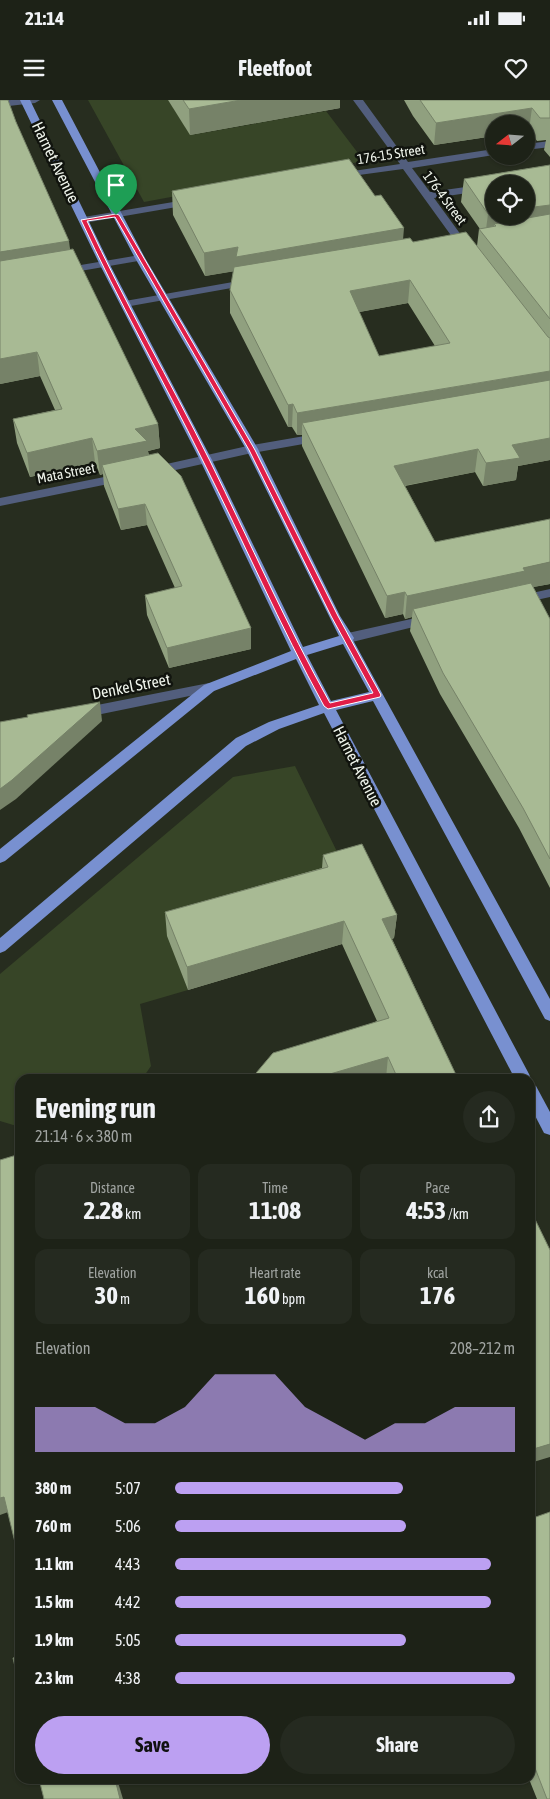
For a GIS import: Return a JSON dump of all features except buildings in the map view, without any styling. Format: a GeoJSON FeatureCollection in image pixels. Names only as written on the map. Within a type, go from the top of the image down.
{"type":"FeatureCollection","features":[{"type":"Feature","properties":{"kind":"main road","name":"Harnet Avenue"},"geometry":{"type":"LineString","coordinates":[[29,100],[104,265],[206,460],[299,653],[521,1074]]}},
{"type":"Feature","properties":{"kind":"main road","name":"Harnet Avenue"},"geometry":{"type":"LineString","coordinates":[[57,100],[116,215],[252,450],[334,616],[348,638],[550,1014]]}},
{"type":"Feature","properties":{"kind":"main road"},"geometry":{"type":"LineString","coordinates":[[0,857],[209,688],[299,653],[348,638]]}},
{"type":"Feature","properties":{"kind":"main road"},"geometry":{"type":"LineString","coordinates":[[0,947],[241,742],[271,725],[328,706],[377,695]]}},
{"type":"Feature","properties":{"kind":"main road"},"geometry":{"type":"LineString","coordinates":[[535,1100],[550,1128]]}},
{"type":"Feature","properties":{"kind":"street"},"geometry":{"type":"LineString","coordinates":[[0,104],[29,100]]}},
{"type":"Feature","properties":{"kind":"street","name":"176-4 Street"},"geometry":{"type":"LineString","coordinates":[[358,100],[474,260]]}},
{"type":"Feature","properties":{"kind":"street"},"geometry":{"type":"LineString","coordinates":[[535,146],[550,144]]}},
{"type":"Feature","properties":{"kind":"street","name":"176-15 Street"},"geometry":{"type":"LineString","coordinates":[[327,178],[485,153]]}},
{"type":"Feature","properties":{"kind":"street"},"geometry":{"type":"LineString","coordinates":[[426,196],[485,187]]}},
{"type":"Feature","properties":{"kind":"street"},"geometry":{"type":"LineString","coordinates":[[84,220],[203,200]]}},
{"type":"Feature","properties":{"kind":"street"},"geometry":{"type":"LineString","coordinates":[[48,274],[140,258]]}},
{"type":"Feature","properties":{"kind":"street"},"geometry":{"type":"LineString","coordinates":[[125,304],[259,280]]}},
{"type":"Feature","properties":{"kind":"street","name":"Mata Street"},"geometry":{"type":"LineString","coordinates":[[0,502],[338,434]]}},
{"type":"Feature","properties":{"kind":"street"},"geometry":{"type":"LineString","coordinates":[[506,602],[547,594],[550,606]]}},
{"type":"Feature","properties":{"kind":"street"},"geometry":{"type":"LineString","coordinates":[[348,638],[440,617]]}},
{"type":"Feature","properties":{"kind":"street","name":"Denkel Street"},"geometry":{"type":"LineString","coordinates":[[66,716],[209,688]]}},
{"type":"Feature","properties":{"kind":"green space"},"geometry":{"type":"Polygon","coordinates":[[[88,100],[168,100],[191,135],[326,111],[364,161],[144,202],[88,100]]]}},
{"type":"Feature","properties":{"kind":"green space"},"geometry":{"type":"Polygon","coordinates":[[[295,766],[347,872],[168,936],[188,990],[140,1004],[151,1066],[145,1074],[15,1074],[15,1126],[0,1121],[0,974],[233,777],[295,766]]]}},
{"type":"Feature","properties":{"kind":"route"},"geometry":{"type":"LineString","coordinates":[[116,215],[252,450],[334,616],[348,638],[377,695],[328,706],[299,653],[206,460],[104,265],[84,220],[116,215]]}}]}
